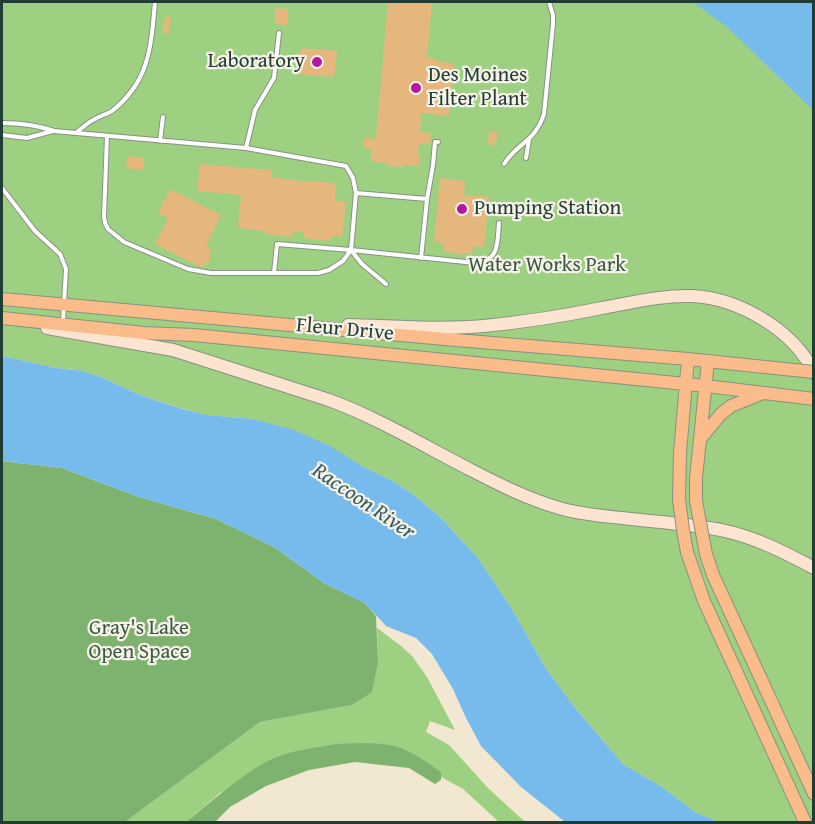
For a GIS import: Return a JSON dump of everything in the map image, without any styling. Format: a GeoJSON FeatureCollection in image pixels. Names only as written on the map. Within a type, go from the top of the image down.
{"type":"FeatureCollection","features":[{"type":"Feature","properties":{"kind":"main road"},"geometry":{"type":"LineString","coordinates":[[271,324],[483,326],[573,314],[670,296],[694,296],[717,300],[737,307],[777,328],[796,348],[813,373]]}},
{"type":"Feature","properties":{"kind":"main road","name":"Fleur Drive"},"geometry":{"type":"LineString","coordinates":[[2,299],[688,359],[813,373]]}},
{"type":"Feature","properties":{"kind":"main road","name":"Fleur Drive"},"geometry":{"type":"LineString","coordinates":[[2,319],[686,384],[808,399]]}},
{"type":"Feature","properties":{"kind":"main road"},"geometry":{"type":"LineString","coordinates":[[2,319],[154,346],[199,358],[351,408],[528,498],[583,514],[723,531],[767,544],[813,568]]}},
{"type":"Feature","properties":{"kind":"main road"},"geometry":{"type":"LineString","coordinates":[[688,359],[680,453],[680,499],[687,552],[704,601],[806,822]]}},
{"type":"Feature","properties":{"kind":"main road"},"geometry":{"type":"LineString","coordinates":[[708,361],[696,478],[696,501],[706,554],[813,794]]}},
{"type":"Feature","properties":{"kind":"main road"},"geometry":{"type":"LineString","coordinates":[[701,439],[721,414],[731,406],[764,393]]}},
{"type":"Feature","properties":{"kind":"lane"},"geometry":{"type":"LineString","coordinates":[[75,133],[94,119],[110,112],[125,98],[139,79],[151,46],[155,2]]}},
{"type":"Feature","properties":{"kind":"lane"},"geometry":{"type":"LineString","coordinates":[[504,164],[509,156],[529,140],[540,125],[544,114],[553,24],[549,2]]}},
{"type":"Feature","properties":{"kind":"lane"},"geometry":{"type":"LineString","coordinates":[[246,148],[255,110],[274,78],[279,33]]}},
{"type":"Feature","properties":{"kind":"lane"},"geometry":{"type":"LineString","coordinates":[[160,141],[163,117]]}},
{"type":"Feature","properties":{"kind":"lane"},"geometry":{"type":"LineString","coordinates":[[246,118],[253,119]]}},
{"type":"Feature","properties":{"kind":"lane"},"geometry":{"type":"LineString","coordinates":[[2,123],[40,127],[54,131],[246,148],[345,166],[353,177],[356,193],[351,250],[343,261],[329,270],[318,273],[211,273],[196,270],[124,242],[108,229],[104,216],[107,136]]}},
{"type":"Feature","properties":{"kind":"lane"},"geometry":{"type":"LineString","coordinates":[[2,135],[27,138],[54,131]]}},
{"type":"Feature","properties":{"kind":"lane"},"geometry":{"type":"LineString","coordinates":[[526,158],[529,140]]}},
{"type":"Feature","properties":{"kind":"lane"},"geometry":{"type":"LineString","coordinates":[[421,258],[435,142],[438,142]]}},
{"type":"Feature","properties":{"kind":"lane"},"geometry":{"type":"LineString","coordinates":[[2,188],[35,231],[60,254],[66,269],[63,325]]}},
{"type":"Feature","properties":{"kind":"lane"},"geometry":{"type":"LineString","coordinates":[[356,193],[427,200]]}},
{"type":"Feature","properties":{"kind":"lane"},"geometry":{"type":"LineString","coordinates":[[274,273],[277,244],[483,262],[495,254],[499,223]]}},
{"type":"Feature","properties":{"kind":"lane"},"geometry":{"type":"LineString","coordinates":[[351,250],[362,264],[386,284]]}},
{"type":"Feature","properties":{"kind":"green space","name":"Water Works Park"},"geometry":{"type":"Polygon","coordinates":[[[2,2],[813,2],[813,822],[719,822],[695,812],[662,787],[623,764],[576,709],[545,667],[512,609],[478,558],[440,517],[395,482],[253,419],[207,415],[140,395],[82,371],[2,356],[2,2]]]}},
{"type":"Feature","properties":{"kind":"green space","name":"Gray's Lake Open Space"},"geometry":{"type":"Polygon","coordinates":[[[2,461],[62,468],[139,497],[216,519],[274,547],[324,583],[365,603],[376,616],[378,662],[372,692],[352,705],[260,722],[125,822],[2,822],[2,461]]]}},
{"type":"Feature","properties":{"kind":"green space"},"geometry":{"type":"Polygon","coordinates":[[[377,628],[412,656],[427,677],[455,730],[430,721],[426,732],[449,745],[488,788],[525,822],[499,822],[463,789],[441,777],[441,772],[399,748],[380,745],[335,744],[300,750],[220,793],[186,822],[125,822],[260,722],[352,705],[378,662],[377,628]]]}},
{"type":"Feature","properties":{"kind":"green space"},"geometry":{"type":"Polygon","coordinates":[[[335,744],[377,744],[401,748],[441,772],[441,780],[435,784],[409,768],[355,762],[309,770],[266,786],[230,807],[215,822],[186,822],[234,783],[264,763],[290,753],[335,744]]]}},
{"type":"Feature","properties":{"kind":"water"},"geometry":{"type":"Polygon","coordinates":[[[693,2],[813,2],[813,110],[727,27],[693,2]]]}},
{"type":"Feature","properties":{"kind":"water","name":"Raccoon River"},"geometry":{"type":"Polygon","coordinates":[[[2,356],[82,371],[179,408],[207,415],[253,419],[294,430],[330,446],[362,466],[395,482],[440,517],[478,558],[512,609],[545,667],[576,709],[623,764],[662,787],[695,812],[719,822],[565,822],[521,787],[481,746],[453,689],[432,654],[416,638],[386,626],[365,603],[324,583],[274,547],[216,519],[139,497],[62,468],[2,461],[2,356]]]}},
{"type":"Feature","properties":{"kind":"building","name":"Des Moines Filter Plant"},"geometry":{"type":"Polygon","coordinates":[[[388,2],[432,2],[427,58],[437,59],[437,62],[454,63],[449,116],[421,113],[420,132],[431,133],[430,144],[419,143],[419,166],[388,166],[388,163],[371,162],[372,149],[363,148],[364,138],[376,139],[388,2]]]}},
{"type":"Feature","properties":{"kind":"building"},"geometry":{"type":"Polygon","coordinates":[[[276,8],[288,9],[287,25],[275,24],[276,8]]]}},
{"type":"Feature","properties":{"kind":"building"},"geometry":{"type":"Polygon","coordinates":[[[165,16],[171,17],[169,34],[163,34],[165,16]]]}},
{"type":"Feature","properties":{"kind":"building","name":"Laboratory"},"geometry":{"type":"Polygon","coordinates":[[[301,48],[337,51],[334,77],[298,74],[301,48]]]}},
{"type":"Feature","properties":{"kind":"building"},"geometry":{"type":"Polygon","coordinates":[[[489,131],[497,132],[496,145],[488,144],[489,131]]]}},
{"type":"Feature","properties":{"kind":"building"},"geometry":{"type":"Polygon","coordinates":[[[127,156],[144,158],[143,170],[126,168],[127,156]]]}},
{"type":"Feature","properties":{"kind":"building"},"geometry":{"type":"Polygon","coordinates":[[[200,164],[271,170],[271,177],[336,183],[335,201],[346,202],[342,237],[331,236],[330,241],[304,238],[304,232],[293,231],[292,237],[238,228],[241,195],[197,191],[200,164]]]}},
{"type":"Feature","properties":{"kind":"building","name":"Pumping Station"},"geometry":{"type":"Polygon","coordinates":[[[440,178],[465,181],[464,195],[489,197],[484,247],[473,246],[472,254],[464,253],[464,255],[443,251],[444,243],[434,242],[440,178]]]}},
{"type":"Feature","properties":{"kind":"building"},"geometry":{"type":"Polygon","coordinates":[[[170,189],[221,215],[206,246],[212,249],[208,263],[206,261],[203,268],[155,244],[168,218],[158,213],[170,189]]]}},
{"type":"Feature","properties":{"kind":"place","name":"Laboratory"},"geometry":{"type":"Point","coordinates":[317,62]}},
{"type":"Feature","properties":{"kind":"place","name":"Des Moines Filter Plant"},"geometry":{"type":"Point","coordinates":[416,88]}},
{"type":"Feature","properties":{"kind":"place","name":"Pumping Station"},"geometry":{"type":"Point","coordinates":[462,209]}}]}
